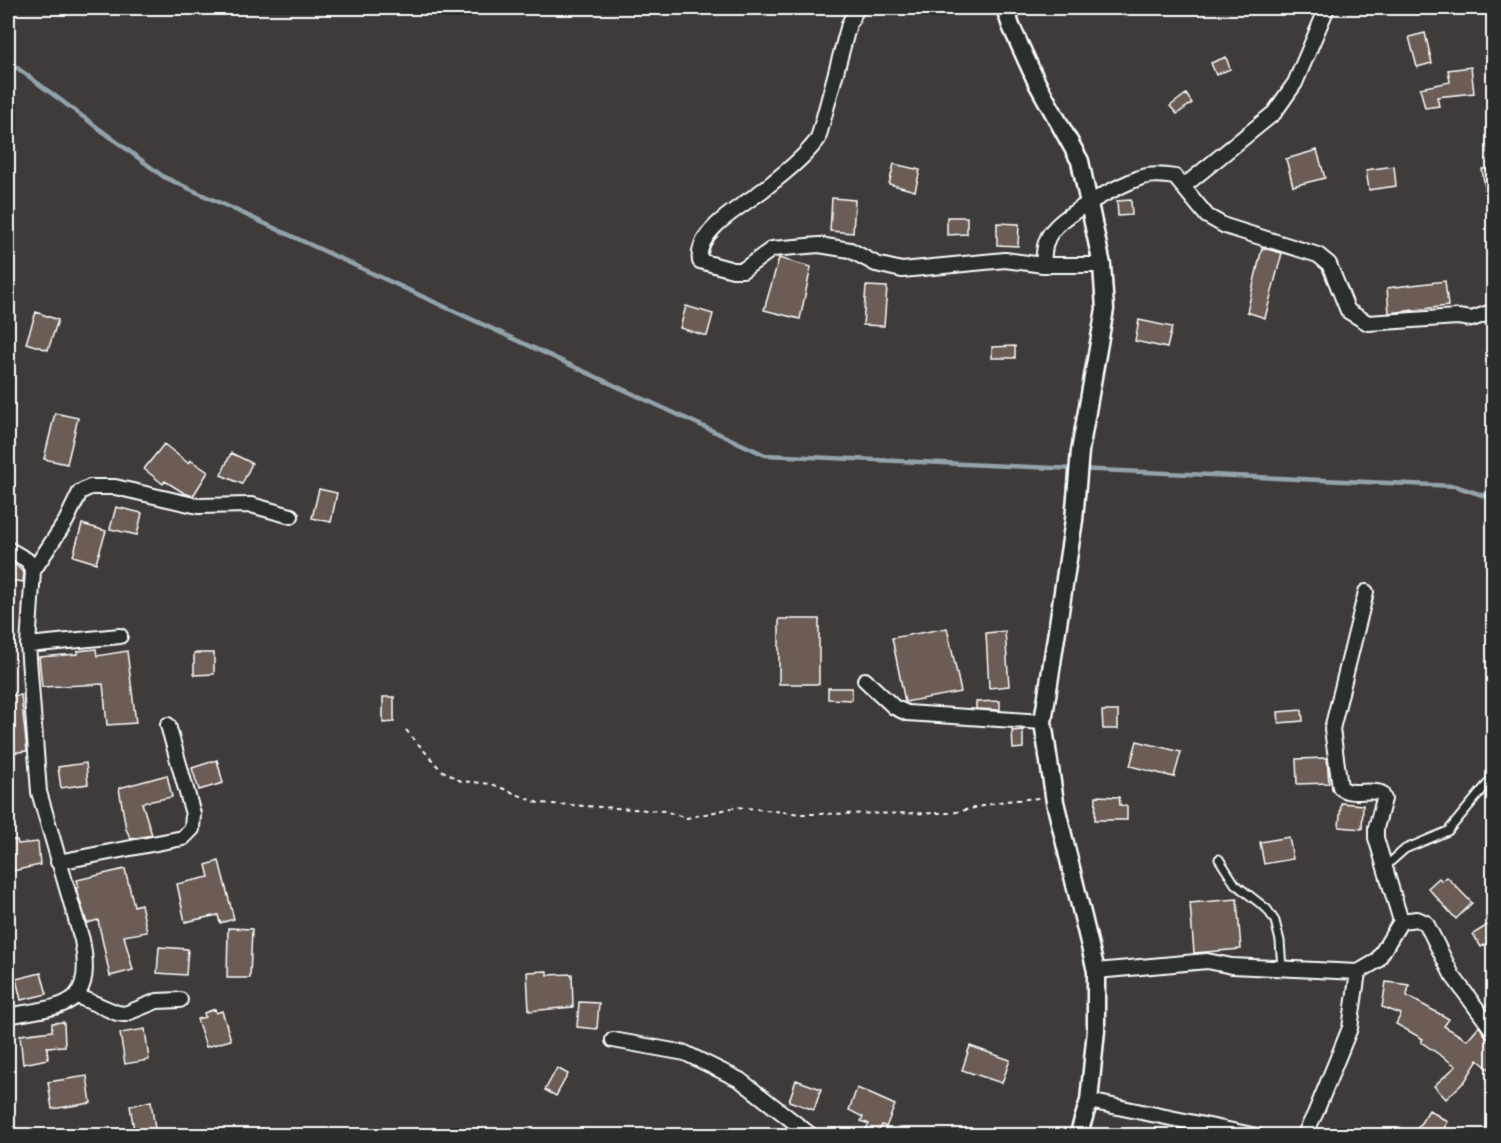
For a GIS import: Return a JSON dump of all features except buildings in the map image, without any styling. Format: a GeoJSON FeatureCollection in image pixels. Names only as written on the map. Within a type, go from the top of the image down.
{"type":"FeatureCollection","features":[{"type":"Feature","properties":{"kind":"street"},"geometry":{"type":"LineString","coordinates":[[858,8],[849,24],[818,139],[808,153],[717,224],[702,244],[700,261],[733,270],[743,270],[772,249],[819,245],[850,250],[876,264],[902,270],[1005,260],[1043,265],[1102,265]]}},
{"type":"Feature","properties":{"kind":"street"},"geometry":{"type":"LineString","coordinates":[[1005,8],[1037,83],[1080,161],[1091,203],[1102,265],[1106,309],[1080,453],[1074,520],[1042,722],[1054,796],[1096,971],[1096,1030],[1089,1101],[1078,1136]]}},
{"type":"Feature","properties":{"kind":"street"},"geometry":{"type":"LineString","coordinates":[[1184,186],[1274,113],[1295,83],[1327,8]]}},
{"type":"Feature","properties":{"kind":"street"},"geometry":{"type":"LineString","coordinates":[[1043,265],[1044,247],[1052,230],[1068,215],[1143,177],[1159,175],[1175,177],[1207,216],[1225,226],[1318,255],[1329,264],[1348,311],[1368,323],[1457,317],[1472,319],[1494,311]]}},
{"type":"Feature","properties":{"kind":"street"},"geometry":{"type":"LineString","coordinates":[[33,571],[66,521],[80,492],[90,487],[115,487],[198,506],[251,505],[291,516]]}},
{"type":"Feature","properties":{"kind":"street"},"geometry":{"type":"LineString","coordinates":[[8,549],[27,560],[33,571],[33,608],[28,645],[39,792],[87,963],[86,978],[77,996],[67,1004],[8,1016]]}},
{"type":"Feature","properties":{"kind":"street"},"geometry":{"type":"LineString","coordinates":[[1096,971],[1207,961],[1232,966],[1358,972],[1377,961],[1401,921],[1387,866],[1376,838],[1376,828],[1384,799],[1381,793],[1376,791],[1350,792],[1340,787],[1332,729],[1366,592]]}},
{"type":"Feature","properties":{"kind":"street"},"geometry":{"type":"LineString","coordinates":[[28,645],[120,636]]}},
{"type":"Feature","properties":{"kind":"street"},"geometry":{"type":"LineString","coordinates":[[865,681],[894,707],[907,713],[1042,722]]}},
{"type":"Feature","properties":{"kind":"street"},"geometry":{"type":"LineString","coordinates":[[58,862],[183,838],[192,829],[193,814],[168,725]]}},
{"type":"Feature","properties":{"kind":"street"},"geometry":{"type":"LineString","coordinates":[[1401,921],[1417,919],[1426,923],[1452,975],[1494,1032]]}},
{"type":"Feature","properties":{"kind":"street"},"geometry":{"type":"LineString","coordinates":[[1304,1136],[1316,1114],[1350,1028],[1358,972]]}},
{"type":"Feature","properties":{"kind":"street"},"geometry":{"type":"LineString","coordinates":[[77,996],[124,1014],[157,1001],[180,1000]]}},
{"type":"Feature","properties":{"kind":"street"},"geometry":{"type":"LineString","coordinates":[[613,1040],[685,1053],[740,1080],[812,1136]]}},
{"type":"Feature","properties":{"kind":"street"},"geometry":{"type":"LineString","coordinates":[[1089,1101],[1257,1136]]}},
{"type":"Feature","properties":{"kind":"lane"},"geometry":{"type":"LineString","coordinates":[[1387,866],[1405,849],[1448,831],[1494,776]]}},
{"type":"Feature","properties":{"kind":"lane"},"geometry":{"type":"LineString","coordinates":[[1219,859],[1235,884],[1267,909],[1275,921],[1280,941],[1282,968]]}},
{"type":"Feature","properties":{"kind":"path"},"geometry":{"type":"LineString","coordinates":[[406,730],[441,770],[461,781],[492,784],[537,803],[664,811],[687,818],[737,807],[812,814],[952,813],[1005,801],[1054,796]]}},
{"type":"Feature","properties":{"kind":"waterway"},"geometry":{"type":"LineString","coordinates":[[8,61],[164,177],[765,455],[1455,486],[1494,499]]}}]}
